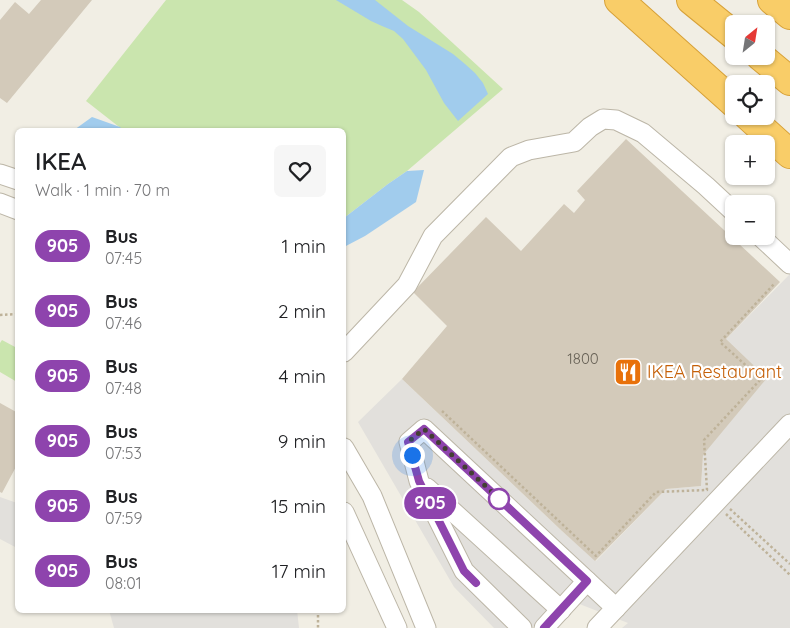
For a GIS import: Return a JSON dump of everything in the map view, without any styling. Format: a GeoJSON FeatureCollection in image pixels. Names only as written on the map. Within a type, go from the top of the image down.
{"type":"FeatureCollection","features":[{"type":"Feature","properties":{"kind":"highway"},"geometry":{"type":"LineString","coordinates":[[621,0],[725,85]]}},
{"type":"Feature","properties":{"kind":"highway"},"geometry":{"type":"LineString","coordinates":[[621,0],[725,95]]}},
{"type":"Feature","properties":{"kind":"highway"},"geometry":{"type":"LineString","coordinates":[[691,0],[725,28]]}},
{"type":"Feature","properties":{"kind":"highway"},"geometry":{"type":"LineString","coordinates":[[772,0],[790,15]]}},
{"type":"Feature","properties":{"kind":"highway"},"geometry":{"type":"LineString","coordinates":[[771,65],[790,81]]}},
{"type":"Feature","properties":{"kind":"highway"},"geometry":{"type":"LineString","coordinates":[[758,125],[790,154]]}},
{"type":"Feature","properties":{"kind":"highway"},"geometry":{"type":"LineString","coordinates":[[774,125],[790,139]]}},
{"type":"Feature","properties":{"kind":"street"},"geometry":{"type":"LineString","coordinates":[[346,350],[407,285],[432,236],[511,157],[529,150],[574,142],[590,127],[603,119],[616,120],[643,134],[725,204]]}},
{"type":"Feature","properties":{"kind":"street"},"geometry":{"type":"LineString","coordinates":[[0,174],[15,179]]}},
{"type":"Feature","properties":{"kind":"street"},"geometry":{"type":"LineString","coordinates":[[0,203],[15,209]]}},
{"type":"Feature","properties":{"kind":"street"},"geometry":{"type":"LineString","coordinates":[[770,245],[790,264]]}},
{"type":"Feature","properties":{"kind":"street"},"geometry":{"type":"LineString","coordinates":[[597,628],[790,424]]}},
{"type":"Feature","properties":{"kind":"street"},"geometry":{"type":"LineString","coordinates":[[522,628],[464,571],[419,481],[408,442],[424,429],[616,608]]}},
{"type":"Feature","properties":{"kind":"street"},"geometry":{"type":"LineString","coordinates":[[346,451],[372,496],[426,628]]}},
{"type":"Feature","properties":{"kind":"street"},"geometry":{"type":"LineString","coordinates":[[419,481],[560,610]]}},
{"type":"Feature","properties":{"kind":"street"},"geometry":{"type":"LineString","coordinates":[[346,516],[397,628]]}},
{"type":"Feature","properties":{"kind":"street"},"geometry":{"type":"LineString","coordinates":[[544,628],[587,581]]}},
{"type":"Feature","properties":{"kind":"path"},"geometry":{"type":"LineString","coordinates":[[442,411],[596,556],[656,492],[707,490],[704,440],[761,379],[720,342],[775,283]]}},
{"type":"Feature","properties":{"kind":"path"},"geometry":{"type":"LineString","coordinates":[[0,315],[15,314]]}},
{"type":"Feature","properties":{"kind":"path"},"geometry":{"type":"LineString","coordinates":[[726,505],[790,564]]}},
{"type":"Feature","properties":{"kind":"path"},"geometry":{"type":"LineString","coordinates":[[722,510],[790,575]]}},
{"type":"Feature","properties":{"kind":"path"},"geometry":{"type":"LineString","coordinates":[[764,550],[769,545]]}},
{"type":"Feature","properties":{"kind":"path"},"geometry":{"type":"LineString","coordinates":[[318,613],[318,628]]}},
{"type":"Feature","properties":{"kind":"green space"},"geometry":{"type":"Polygon","coordinates":[[[166,0],[402,0],[419,12],[503,89],[407,171],[346,216],[346,128],[120,128],[86,101],[166,0]]]}},
{"type":"Feature","properties":{"kind":"green space"},"geometry":{"type":"Polygon","coordinates":[[[2,340],[15,347],[15,381],[0,372],[0,343],[2,340]]]}},
{"type":"Feature","properties":{"kind":"shaded area"},"geometry":{"type":"Polygon","coordinates":[[[790,274],[790,628],[622,628],[628,623],[559,596],[532,628],[494,628],[454,587],[358,422],[402,379],[596,561],[666,489],[701,486],[703,455],[726,339],[790,274]]]}},
{"type":"Feature","properties":{"kind":"shaded area"},"geometry":{"type":"Polygon","coordinates":[[[0,497],[15,502],[15,547],[0,539],[0,497]]]}},
{"type":"Feature","properties":{"kind":"shaded area"},"geometry":{"type":"Polygon","coordinates":[[[110,613],[297,613],[299,628],[114,628],[110,613]]]}},
{"type":"Feature","properties":{"kind":"water"},"geometry":{"type":"Polygon","coordinates":[[[336,0],[375,0],[408,26],[453,54],[475,73],[483,83],[488,94],[458,121],[444,103],[426,70],[403,39],[394,31],[371,21],[336,0]]]}},
{"type":"Feature","properties":{"kind":"water"},"geometry":{"type":"Polygon","coordinates":[[[92,117],[121,128],[77,128],[92,117]]]}},
{"type":"Feature","properties":{"kind":"water"},"geometry":{"type":"Polygon","coordinates":[[[424,170],[416,202],[365,236],[346,246],[346,216],[407,171],[424,170]]]}},
{"type":"Feature","properties":{"kind":"building"},"geometry":{"type":"Polygon","coordinates":[[[41,0],[92,0],[7,103],[0,98],[0,20],[15,2],[29,14],[41,0]]]}},
{"type":"Feature","properties":{"kind":"building"},"geometry":{"type":"Polygon","coordinates":[[[626,139],[725,231],[725,245],[740,245],[780,282],[726,339],[767,378],[703,455],[701,486],[666,489],[595,561],[402,379],[447,326],[413,292],[486,217],[521,251],[564,204],[574,213],[585,200],[577,191],[626,139]]]}},
{"type":"Feature","properties":{"kind":"building"},"geometry":{"type":"Polygon","coordinates":[[[0,403],[15,411],[15,469],[2,493],[0,492],[0,403]]]}},
{"type":"Feature","properties":{"kind":"bus line","name":"905"},"geometry":{"type":"LineString","coordinates":[[476,583],[464,571],[419,481],[408,442],[424,429],[587,581],[544,628]]}},
{"type":"Feature","properties":{"kind":"place","name":"IKEA Restaurant"},"geometry":{"type":"Point","coordinates":[628,372]}},
{"type":"Feature","properties":{"kind":"route"},"geometry":{"type":"LineString","coordinates":[[412,455],[408,442],[424,429],[506,505],[499,499]]}}]}
